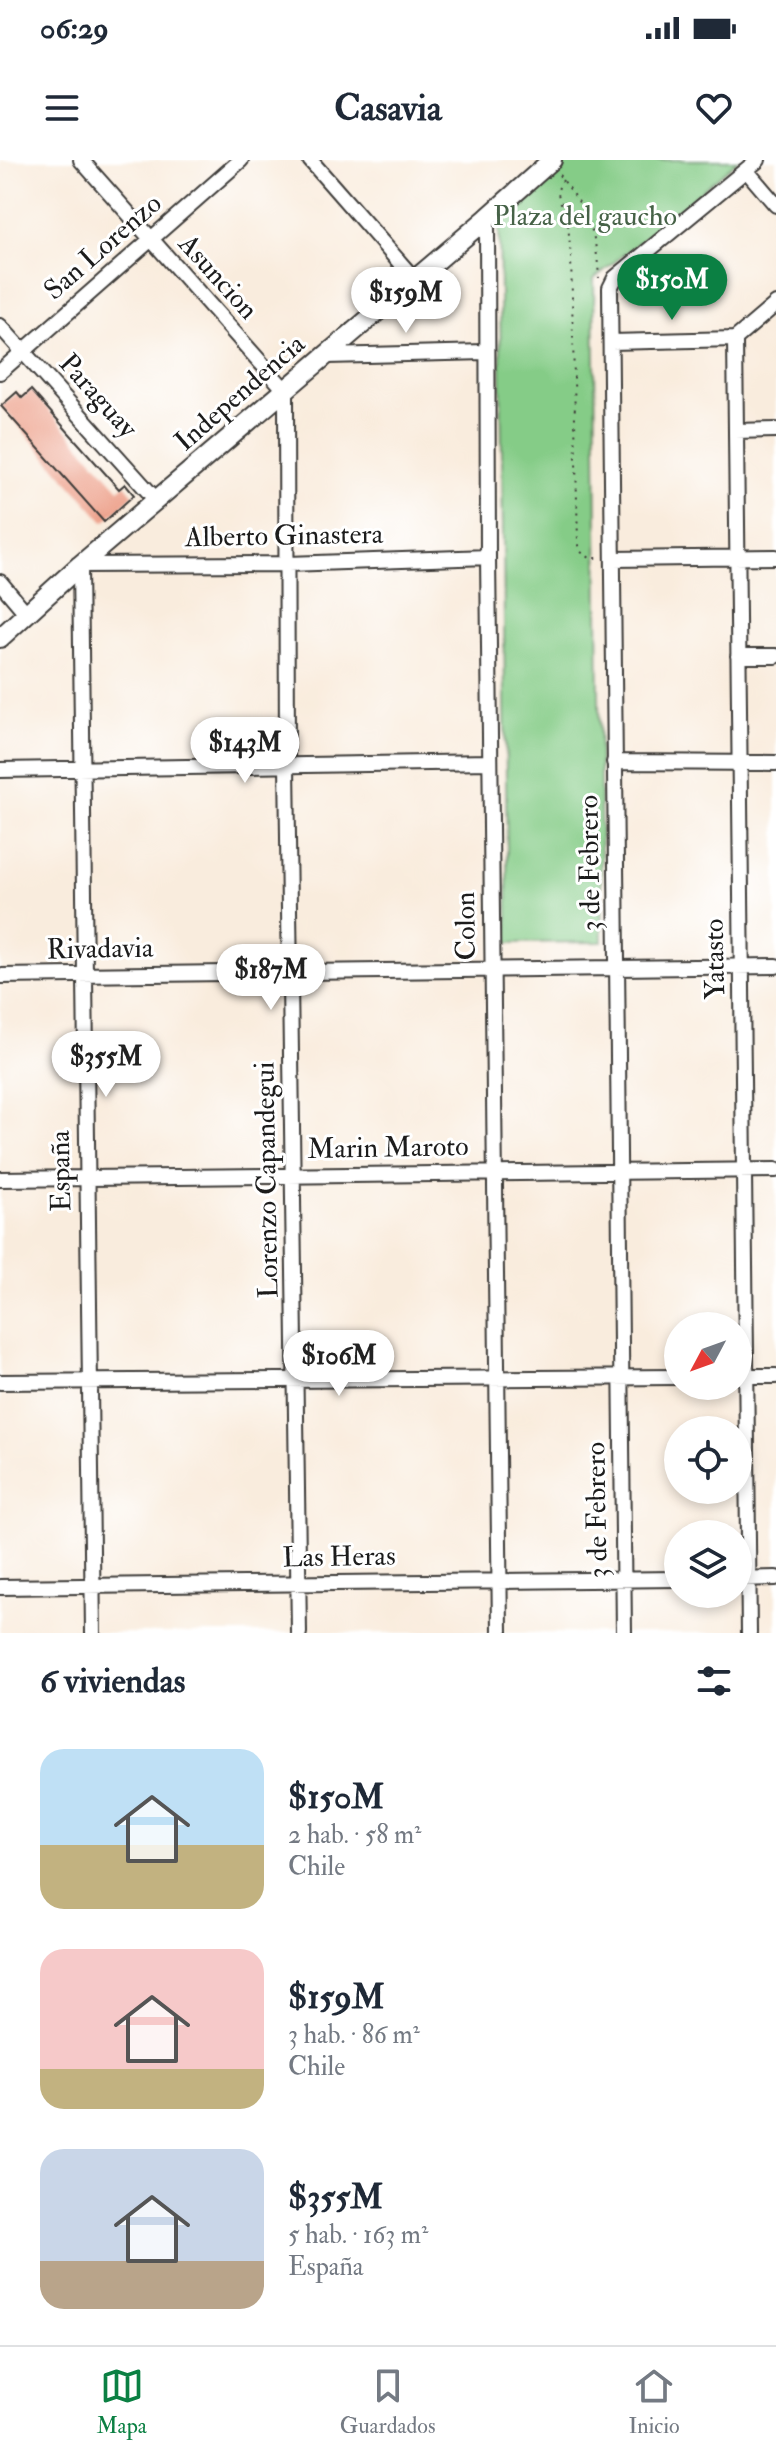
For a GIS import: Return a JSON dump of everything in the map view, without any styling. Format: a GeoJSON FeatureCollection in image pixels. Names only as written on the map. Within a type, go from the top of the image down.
{"type":"FeatureCollection","features":[{"type":"Feature","properties":{"kind":"main road","name":"Independencia"},"geometry":{"type":"LineString","coordinates":[[0,638],[80,565],[487,218],[544,163]]}},
{"type":"Feature","properties":{"kind":"street","name":"Asuncion"},"geometry":{"type":"LineString","coordinates":[[81,160],[286,391]]}},
{"type":"Feature","properties":{"kind":"street","name":"San Lorenzo"},"geometry":{"type":"LineString","coordinates":[[0,372],[241,160]]}},
{"type":"Feature","properties":{"kind":"street"},"geometry":{"type":"LineString","coordinates":[[310,160],[415,280]]}},
{"type":"Feature","properties":{"kind":"street"},"geometry":{"type":"LineString","coordinates":[[610,288],[615,278],[752,165],[776,205]]}},
{"type":"Feature","properties":{"kind":"street","name":"Colon"},"geometry":{"type":"LineString","coordinates":[[487,218],[500,1633]]}},
{"type":"Feature","properties":{"kind":"street","name":"3 de Febrero"},"geometry":{"type":"LineString","coordinates":[[610,288],[624,1633]]}},
{"type":"Feature","properties":{"kind":"street"},"geometry":{"type":"LineString","coordinates":[[611,342],[735,339],[776,304]]}},
{"type":"Feature","properties":{"kind":"street","name":"Paraguay"},"geometry":{"type":"LineString","coordinates":[[0,326],[157,501]]}},
{"type":"Feature","properties":{"kind":"street","name":"Yatasto"},"geometry":{"type":"LineString","coordinates":[[735,339],[744,1170],[743,1312]]}},
{"type":"Feature","properties":{"kind":"street"},"geometry":{"type":"LineString","coordinates":[[327,356],[486,352]]}},
{"type":"Feature","properties":{"kind":"street","name":"Lorenzo Capandegui"},"geometry":{"type":"LineString","coordinates":[[286,391],[287,765],[299,1633]]}},
{"type":"Feature","properties":{"kind":"street"},"geometry":{"type":"LineString","coordinates":[[736,431],[776,430]]}},
{"type":"Feature","properties":{"kind":"street","name":"Alberto Ginastera"},"geometry":{"type":"LineString","coordinates":[[80,565],[288,564],[488,557]]}},
{"type":"Feature","properties":{"kind":"street"},"geometry":{"type":"LineString","coordinates":[[613,559],[776,557]]}},
{"type":"Feature","properties":{"kind":"street","name":"España"},"geometry":{"type":"LineString","coordinates":[[80,565],[93,1633]]}},
{"type":"Feature","properties":{"kind":"street"},"geometry":{"type":"LineString","coordinates":[[0,582],[27,614]]}},
{"type":"Feature","properties":{"kind":"street"},"geometry":{"type":"LineString","coordinates":[[738,656],[776,656]]}},
{"type":"Feature","properties":{"kind":"street"},"geometry":{"type":"LineString","coordinates":[[0,770],[490,762]]}},
{"type":"Feature","properties":{"kind":"street"},"geometry":{"type":"LineString","coordinates":[[614,762],[776,763]]}},
{"type":"Feature","properties":{"kind":"street","name":"Rivadavia"},"geometry":{"type":"LineString","coordinates":[[0,976],[776,966]]}},
{"type":"Feature","properties":{"kind":"street","name":"Marin Maroto"},"geometry":{"type":"LineString","coordinates":[[0,1179],[776,1170]]}},
{"type":"Feature","properties":{"kind":"street"},"geometry":{"type":"LineString","coordinates":[[752,1376],[776,1376]]}},
{"type":"Feature","properties":{"kind":"street"},"geometry":{"type":"LineString","coordinates":[[0,1382],[664,1377]]}},
{"type":"Feature","properties":{"kind":"street","name":"Yatasto"},"geometry":{"type":"LineString","coordinates":[[742,1400],[743,1520]]}},
{"type":"Feature","properties":{"kind":"street"},"geometry":{"type":"LineString","coordinates":[[752,1579],[776,1578]]}},
{"type":"Feature","properties":{"kind":"street","name":"Las Heras"},"geometry":{"type":"LineString","coordinates":[[0,1587],[664,1579]]}},
{"type":"Feature","properties":{"kind":"street","name":"Yatasto"},"geometry":{"type":"LineString","coordinates":[[746,1608],[749,1633]]}},
{"type":"Feature","properties":{"kind":"path"},"geometry":{"type":"LineString","coordinates":[[544,163],[574,194],[596,238],[599,284],[610,288]]}},
{"type":"Feature","properties":{"kind":"path"},"geometry":{"type":"LineString","coordinates":[[563,180],[557,191],[568,224],[571,257],[578,542],[581,552],[590,558],[613,559]]}},
{"type":"Feature","properties":{"kind":"green space","name":"Plaza del gaucho"},"geometry":{"type":"Polygon","coordinates":[[[566,160],[739,160],[594,279],[602,942],[508,943],[499,219],[566,160]]]}},
{"type":"Feature","properties":{"kind":"building"},"geometry":{"type":"Polygon","coordinates":[[[31,390],[119,489],[125,484],[134,495],[104,522],[1,406],[17,392],[22,398],[31,390]]]}}]}
